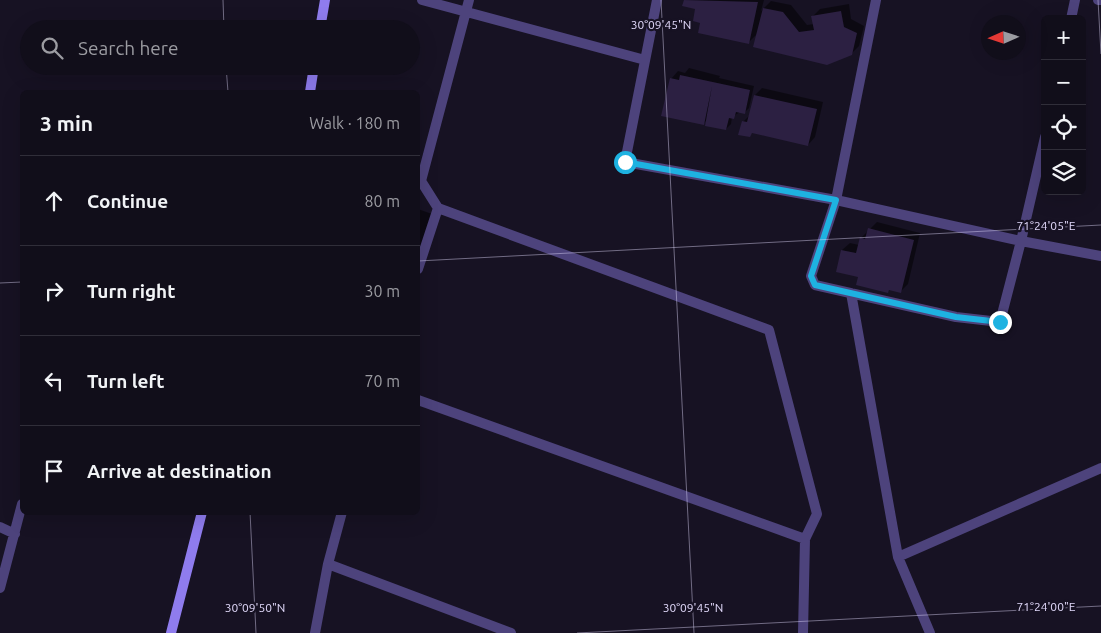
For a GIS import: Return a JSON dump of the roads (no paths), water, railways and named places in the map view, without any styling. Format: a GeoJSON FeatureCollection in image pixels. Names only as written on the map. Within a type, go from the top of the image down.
{"type":"FeatureCollection","features":[{"type":"Feature","properties":{"kind":"main road"},"geometry":{"type":"LineString","coordinates":[[322,20],[325,0]]}},
{"type":"Feature","properties":{"kind":"main road"},"geometry":{"type":"LineString","coordinates":[[310,90],[313,75]]}},
{"type":"Feature","properties":{"kind":"main road"},"geometry":{"type":"LineString","coordinates":[[171,633],[201,515]]}},
{"type":"Feature","properties":{"kind":"street"},"geometry":{"type":"LineString","coordinates":[[422,0],[645,60]]}},
{"type":"Feature","properties":{"kind":"street"},"geometry":{"type":"LineString","coordinates":[[420,176],[469,0]]}},
{"type":"Feature","properties":{"kind":"street"},"geometry":{"type":"LineString","coordinates":[[657,0],[625,162],[836,200],[1021,241],[1101,256]]}},
{"type":"Feature","properties":{"kind":"street"},"geometry":{"type":"LineString","coordinates":[[876,0],[836,200],[811,276],[815,285],[956,317],[1000,322],[1042,150]]}},
{"type":"Feature","properties":{"kind":"street"},"geometry":{"type":"LineString","coordinates":[[1072,15],[1075,0]]}},
{"type":"Feature","properties":{"kind":"street"},"geometry":{"type":"LineString","coordinates":[[420,181],[438,208],[769,330],[817,514],[805,539],[803,633]]}},
{"type":"Feature","properties":{"kind":"street"},"geometry":{"type":"LineString","coordinates":[[420,263],[438,208]]}},
{"type":"Feature","properties":{"kind":"street"},"geometry":{"type":"LineString","coordinates":[[851,293],[898,556],[930,633]]}},
{"type":"Feature","properties":{"kind":"street"},"geometry":{"type":"LineString","coordinates":[[420,401],[805,539]]}},
{"type":"Feature","properties":{"kind":"street"},"geometry":{"type":"LineString","coordinates":[[898,556],[1101,468]]}},
{"type":"Feature","properties":{"kind":"street"},"geometry":{"type":"LineString","coordinates":[[0,588],[20,513]]}},
{"type":"Feature","properties":{"kind":"street"},"geometry":{"type":"LineString","coordinates":[[315,633],[328,564],[341,515]]}},
{"type":"Feature","properties":{"kind":"street"},"geometry":{"type":"LineString","coordinates":[[0,528],[15,534]]}},
{"type":"Feature","properties":{"kind":"street"},"geometry":{"type":"LineString","coordinates":[[328,564],[511,633]]}}]}
